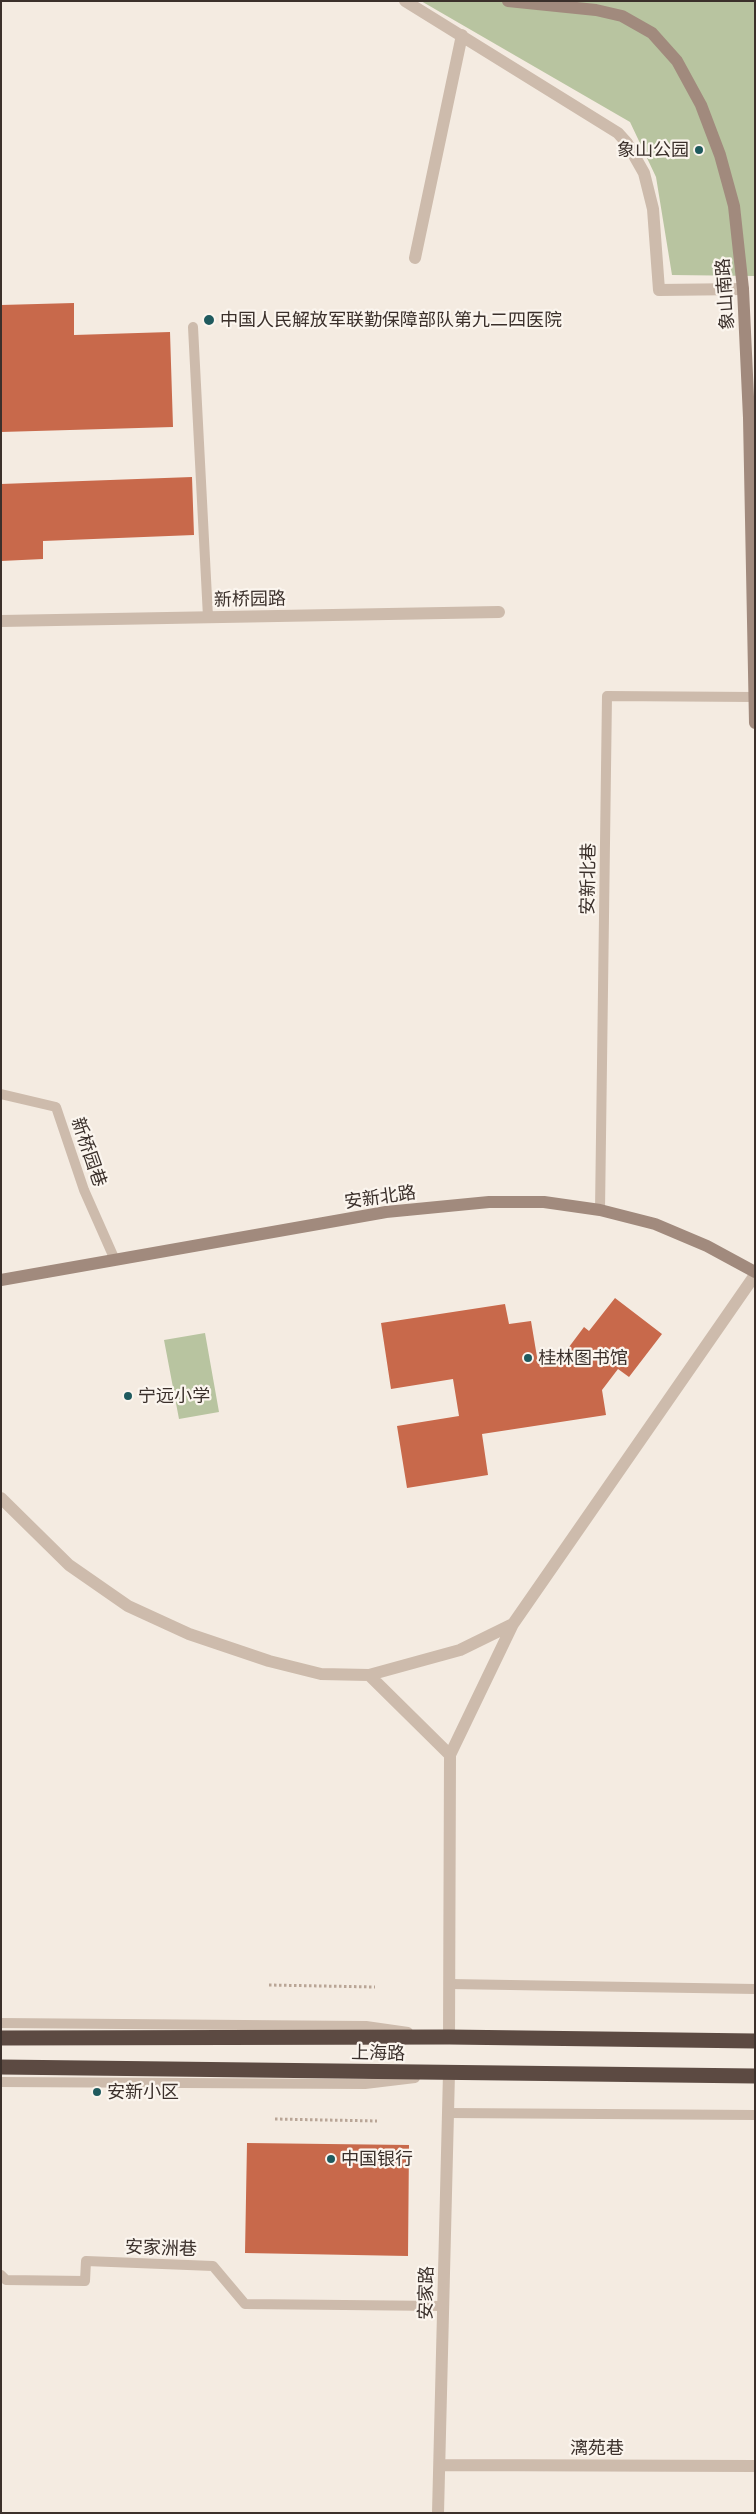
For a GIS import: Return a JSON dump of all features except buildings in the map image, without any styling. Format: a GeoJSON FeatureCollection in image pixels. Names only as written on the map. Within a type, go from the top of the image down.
{"type":"FeatureCollection","features":[{"type":"Feature","properties":{"kind":"highway","name":"上海路"},"geometry":{"type":"LineString","coordinates":[[1,2038],[449,2037],[755,2041]]}},
{"type":"Feature","properties":{"kind":"highway","name":"上海路"},"geometry":{"type":"LineString","coordinates":[[1,2067],[755,2076]]}},
{"type":"Feature","properties":{"kind":"street"},"geometry":{"type":"LineString","coordinates":[[405,1],[618,133],[627,143],[644,173],[653,209],[659,290],[744,289]]}},
{"type":"Feature","properties":{"kind":"street","name":"象山南路"},"geometry":{"type":"LineString","coordinates":[[508,1],[596,10],[622,16],[652,33],[676,61],[701,105],[728,180],[734,206],[744,289],[749,418],[755,723]]}},
{"type":"Feature","properties":{"kind":"street"},"geometry":{"type":"LineString","coordinates":[[415,258],[462,35]]}},
{"type":"Feature","properties":{"kind":"street","name":"新桥园路"},"geometry":{"type":"LineString","coordinates":[[1,621],[500,612]]}},
{"type":"Feature","properties":{"kind":"street","name":"安新北路"},"geometry":{"type":"LineString","coordinates":[[1,1280],[386,1212],[489,1202],[544,1202],[600,1210],[655,1224],[707,1246],[755,1273]]}},
{"type":"Feature","properties":{"kind":"street"},"geometry":{"type":"LineString","coordinates":[[449,2037],[450,1755],[513,1624],[755,1273]]}},
{"type":"Feature","properties":{"kind":"street"},"geometry":{"type":"LineString","coordinates":[[1,1498],[69,1565],[128,1606],[189,1634],[269,1661],[321,1674],[369,1675],[460,1650],[513,1624]]}},
{"type":"Feature","properties":{"kind":"street"},"geometry":{"type":"LineString","coordinates":[[369,1675],[450,1755]]}},
{"type":"Feature","properties":{"kind":"street","name":"安家路"},"geometry":{"type":"LineString","coordinates":[[438,2513],[449,2073]]}},
{"type":"Feature","properties":{"kind":"street","name":"漓苑巷"},"geometry":{"type":"LineString","coordinates":[[440,2465],[755,2466]]}},
{"type":"Feature","properties":{"kind":"lane"},"geometry":{"type":"LineString","coordinates":[[193,327],[208,617]]}},
{"type":"Feature","properties":{"kind":"lane","name":"安新北巷"},"geometry":{"type":"LineString","coordinates":[[600,1210],[607,696],[754,697]]}},
{"type":"Feature","properties":{"kind":"lane","name":"新桥园巷"},"geometry":{"type":"LineString","coordinates":[[1,1094],[56,1107],[84,1190],[115,1260]]}},
{"type":"Feature","properties":{"kind":"lane"},"geometry":{"type":"LineString","coordinates":[[449,1984],[755,1988]]}},
{"type":"Feature","properties":{"kind":"lane"},"geometry":{"type":"LineString","coordinates":[[1,2023],[366,2026],[449,2037]]}},
{"type":"Feature","properties":{"kind":"lane"},"geometry":{"type":"LineString","coordinates":[[1,2082],[365,2084],[449,2073]]}},
{"type":"Feature","properties":{"kind":"lane"},"geometry":{"type":"LineString","coordinates":[[448,2113],[755,2115]]}},
{"type":"Feature","properties":{"kind":"lane","name":"安家洲巷"},"geometry":{"type":"LineString","coordinates":[[1,2275],[6,2280],[86,2281],[86,2261],[213,2266],[245,2304],[444,2306]]}},
{"type":"Feature","properties":{"kind":"path"},"geometry":{"type":"LineString","coordinates":[[269,1985],[376,1987]]}},
{"type":"Feature","properties":{"kind":"path"},"geometry":{"type":"LineString","coordinates":[[275,2119],[377,2121]]}},
{"type":"Feature","properties":{"kind":"green space","name":"象山公园"},"geometry":{"type":"Polygon","coordinates":[[[421,1],[755,1],[755,276],[672,275],[656,177],[630,122],[421,1]]]}},
{"type":"Feature","properties":{"kind":"green space"},"geometry":{"type":"Polygon","coordinates":[[[205,1333],[219,1412],[179,1419],[164,1340],[205,1333]]]}},
{"type":"Feature","properties":{"kind":"place","name":"象山公园"},"geometry":{"type":"Point","coordinates":[699,150]}},
{"type":"Feature","properties":{"kind":"place","name":"中国人民解放军联勤保障部队第九二四医院"},"geometry":{"type":"Point","coordinates":[209,320]}},
{"type":"Feature","properties":{"kind":"place","name":"桂林图书馆"},"geometry":{"type":"Point","coordinates":[528,1358]}},
{"type":"Feature","properties":{"kind":"place","name":"宁远小学"},"geometry":{"type":"Point","coordinates":[128,1396]}},
{"type":"Feature","properties":{"kind":"place","name":"安新小区"},"geometry":{"type":"Point","coordinates":[97,2092]}},
{"type":"Feature","properties":{"kind":"place","name":"中国银行"},"geometry":{"type":"Point","coordinates":[331,2159]}}]}
